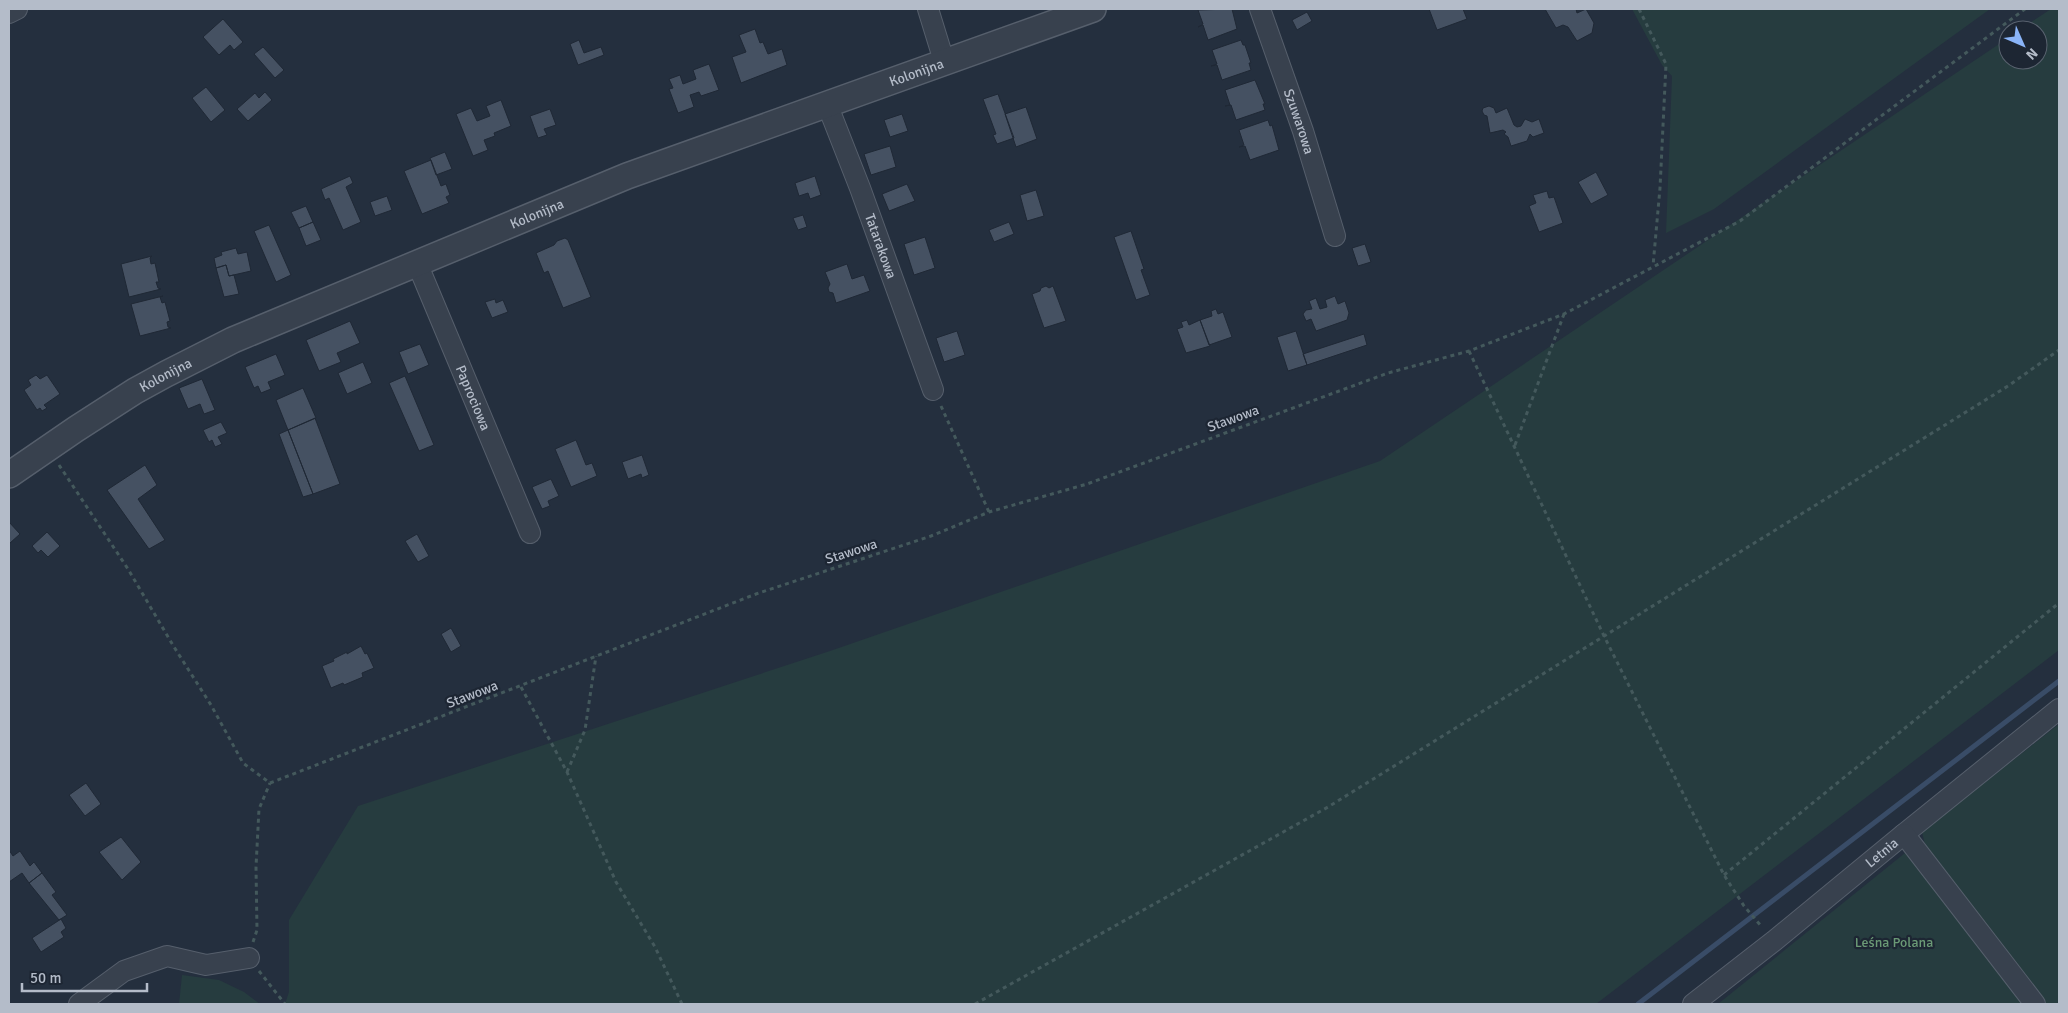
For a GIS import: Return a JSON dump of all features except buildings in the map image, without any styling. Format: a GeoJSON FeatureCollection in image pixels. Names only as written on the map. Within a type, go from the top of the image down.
{"type":"FeatureCollection","features":[{"type":"Feature","properties":{"kind":"street"},"geometry":{"type":"LineString","coordinates":[[9,14],[17,9]]}},
{"type":"Feature","properties":{"kind":"street"},"geometry":{"type":"LineString","coordinates":[[928,9],[944,61]]}},
{"type":"Feature","properties":{"kind":"street","name":"Kolonijna"},"geometry":{"type":"LineString","coordinates":[[9,475],[135,391],[209,351],[627,176],[1093,9]]}},
{"type":"Feature","properties":{"kind":"street","name":"Szuwarowa"},"geometry":{"type":"LineString","coordinates":[[1260,9],[1303,131],[1335,236]]}},
{"type":"Feature","properties":{"kind":"street","name":"Tatarakowa"},"geometry":{"type":"LineString","coordinates":[[827,104],[860,188],[933,390]]}},
{"type":"Feature","properties":{"kind":"street","name":"Paprociowa"},"geometry":{"type":"LineString","coordinates":[[418,263],[530,533]]}},
{"type":"Feature","properties":{"kind":"street"},"geometry":{"type":"LineString","coordinates":[[1904,834],[2059,709]]}},
{"type":"Feature","properties":{"kind":"street","name":"Letnia"},"geometry":{"type":"LineString","coordinates":[[1693,1004],[1774,941],[1904,834],[2035,1004]]}},
{"type":"Feature","properties":{"kind":"street"},"geometry":{"type":"LineString","coordinates":[[79,1004],[124,971],[167,956],[206,965],[249,958]]}},
{"type":"Feature","properties":{"kind":"path"},"geometry":{"type":"LineString","coordinates":[[1639,9],[1666,64],[1660,188],[1652,267]]}},
{"type":"Feature","properties":{"kind":"path","name":"Stawowa"},"geometry":{"type":"LineString","coordinates":[[270,783],[521,687],[756,594],[932,536],[989,512],[1087,484],[1388,373],[1469,351],[1564,314],[1740,221],[2025,9]]}},
{"type":"Feature","properties":{"kind":"path"},"geometry":{"type":"LineString","coordinates":[[1515,446],[1564,314]]}},
{"type":"Feature","properties":{"kind":"path"},"geometry":{"type":"LineString","coordinates":[[975,1004],[1328,807],[2008,386],[2059,350]]}},
{"type":"Feature","properties":{"kind":"path"},"geometry":{"type":"LineString","coordinates":[[1469,351],[1604,636],[1724,875],[1744,906],[1774,941]]}},
{"type":"Feature","properties":{"kind":"path"},"geometry":{"type":"LineString","coordinates":[[933,390],[989,512]]}},
{"type":"Feature","properties":{"kind":"path"},"geometry":{"type":"LineString","coordinates":[[47,448],[128,569],[211,705],[243,763],[270,783],[259,809],[256,867],[257,930],[249,958],[285,1004]]}},
{"type":"Feature","properties":{"kind":"path"},"geometry":{"type":"LineString","coordinates":[[1724,875],[2059,603]]}},
{"type":"Feature","properties":{"kind":"path"},"geometry":{"type":"LineString","coordinates":[[567,772],[585,730],[596,656]]}},
{"type":"Feature","properties":{"kind":"path"},"geometry":{"type":"LineString","coordinates":[[521,687],[567,772],[616,882],[655,947],[682,1004]]}},
{"type":"Feature","properties":{"kind":"green space"},"geometry":{"type":"Polygon","coordinates":[[[1632,9],[1990,9],[1714,209],[1666,233],[1672,76],[1662,65],[1632,9]]]}},
{"type":"Feature","properties":{"kind":"green space"},"geometry":{"type":"Polygon","coordinates":[[[2051,9],[2059,9],[2059,650],[1596,1004],[285,1004],[289,992],[289,920],[358,806],[830,651],[1380,461],[1998,45],[1998,70],[2048,70],[2048,20],[2034,20],[2051,9]]]}},
{"type":"Feature","properties":{"kind":"green space"},"geometry":{"type":"Polygon","coordinates":[[[2059,724],[2059,1004],[2042,1004],[1926,849],[1922,832],[2059,724]]]}},
{"type":"Feature","properties":{"kind":"green space","name":"Leśna Polana"},"geometry":{"type":"Polygon","coordinates":[[[1905,853],[2025,1004],[1718,1004],[1905,853]]]}},
{"type":"Feature","properties":{"kind":"green space"},"geometry":{"type":"Polygon","coordinates":[[[182,975],[219,980],[244,992],[260,1004],[179,1004],[182,975]]]}},
{"type":"Feature","properties":{"kind":"waterway"},"geometry":{"type":"LineString","coordinates":[[1638,1004],[2059,681]]}}]}
